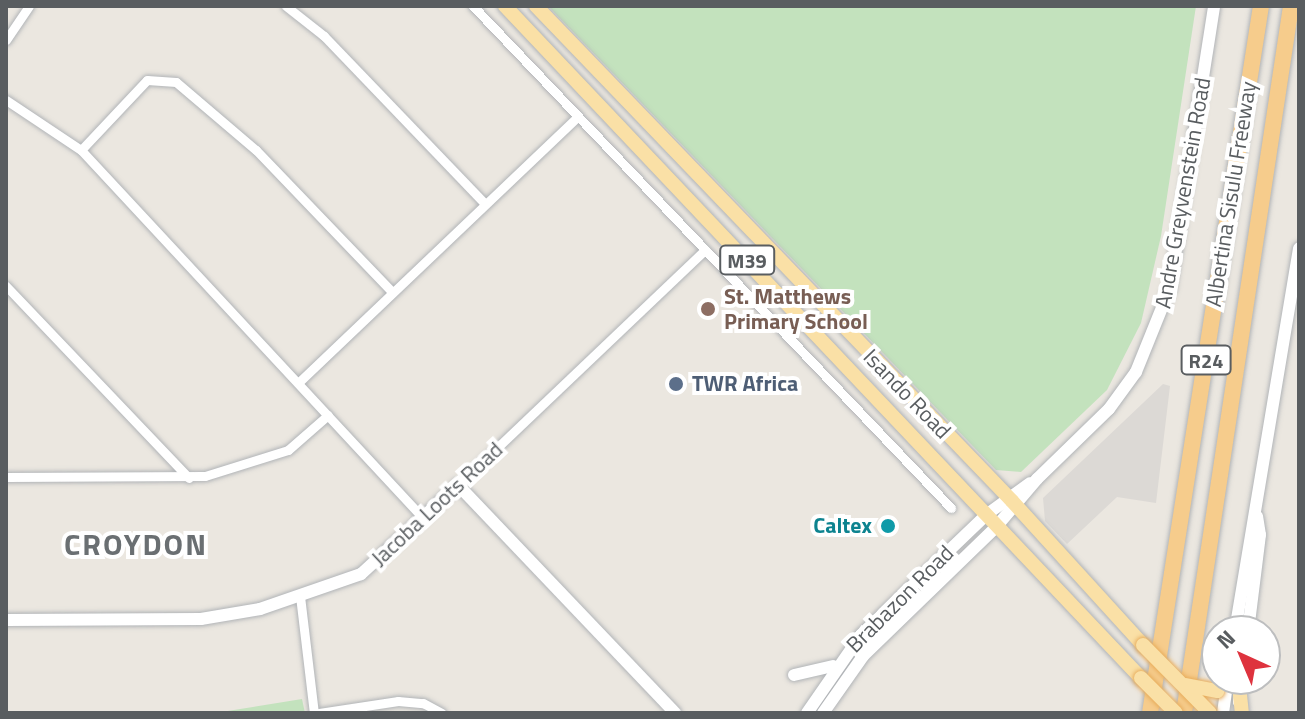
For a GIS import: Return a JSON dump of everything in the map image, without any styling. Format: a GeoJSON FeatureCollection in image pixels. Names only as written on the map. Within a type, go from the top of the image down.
{"type":"FeatureCollection","features":[{"type":"Feature","properties":{"kind":"highway","name":"Albertina Sisulu Freeway"},"geometry":{"type":"LineString","coordinates":[[1150,713],[1261,6]]}},
{"type":"Feature","properties":{"kind":"highway","name":"Albertina Sisulu Freeway"},"geometry":{"type":"LineString","coordinates":[[1184,713],[1291,6]]}},
{"type":"Feature","properties":{"kind":"main road","name":"Isando Road"},"geometry":{"type":"LineString","coordinates":[[505,6],[996,527],[1176,713]]}},
{"type":"Feature","properties":{"kind":"main road","name":"Isando Road"},"geometry":{"type":"LineString","coordinates":[[536,6],[1210,713]]}},
{"type":"Feature","properties":{"kind":"main road","name":"Andre Greyvenstein Road"},"geometry":{"type":"LineString","coordinates":[[1011,502],[1123,391],[1162,315],[1214,6]]}},
{"type":"Feature","properties":{"kind":"main road"},"geometry":{"type":"LineString","coordinates":[[1240,615],[1260,535],[1256,513],[1299,248]]}},
{"type":"Feature","properties":{"kind":"main road"},"geometry":{"type":"LineString","coordinates":[[458,485],[675,713]]}},
{"type":"Feature","properties":{"kind":"main road","name":"Jacoba Loots Road"},"geometry":{"type":"LineString","coordinates":[[6,620],[201,619],[300,596],[361,574],[458,485]]}},
{"type":"Feature","properties":{"kind":"main road","name":"Brabazon Road"},"geometry":{"type":"LineString","coordinates":[[807,713],[837,663],[986,515],[1011,502]]}},
{"type":"Feature","properties":{"kind":"main road","name":"Brabazon Road"},"geometry":{"type":"LineString","coordinates":[[823,713],[863,656],[996,527],[1011,502]]}},
{"type":"Feature","properties":{"kind":"main road"},"geometry":{"type":"LineString","coordinates":[[1247,592],[1248,615]]}},
{"type":"Feature","properties":{"kind":"main road"},"geometry":{"type":"LineString","coordinates":[[794,675],[820,672],[837,663]]}},
{"type":"Feature","properties":{"kind":"main road"},"geometry":{"type":"LineString","coordinates":[[1179,681],[1201,691]]}},
{"type":"Feature","properties":{"kind":"street"},"geometry":{"type":"LineString","coordinates":[[6,40],[29,6]]}},
{"type":"Feature","properties":{"kind":"street"},"geometry":{"type":"LineString","coordinates":[[286,6],[324,36],[484,203]]}},
{"type":"Feature","properties":{"kind":"street","name":"Isando Road"},"geometry":{"type":"LineString","coordinates":[[473,6],[951,508]]}},
{"type":"Feature","properties":{"kind":"street"},"geometry":{"type":"LineString","coordinates":[[81,150],[147,80],[176,82],[256,150],[392,292]]}},
{"type":"Feature","properties":{"kind":"street"},"geometry":{"type":"LineString","coordinates":[[6,100],[81,150],[423,518]]}},
{"type":"Feature","properties":{"kind":"street"},"geometry":{"type":"LineString","coordinates":[[299,382],[578,116]]}},
{"type":"Feature","properties":{"kind":"street","name":"Jacoba Loots Road"},"geometry":{"type":"LineString","coordinates":[[458,485],[705,250]]}},
{"type":"Feature","properties":{"kind":"street"},"geometry":{"type":"LineString","coordinates":[[6,286],[189,478]]}},
{"type":"Feature","properties":{"kind":"street"},"geometry":{"type":"LineString","coordinates":[[6,477],[189,478],[288,450],[328,415]]}},
{"type":"Feature","properties":{"kind":"street"},"geometry":{"type":"LineString","coordinates":[[300,596],[316,713],[398,701],[423,703],[442,713]]}},
{"type":"Feature","properties":{"kind":"shaded area"},"geometry":{"type":"Polygon","coordinates":[[[1163,384],[1170,386],[1156,503],[1117,497],[1067,544],[1045,521],[1043,498],[1163,384]]]}},
{"type":"Feature","properties":{"kind":"green space"},"geometry":{"type":"Polygon","coordinates":[[[548,6],[1196,6],[1161,236],[1141,323],[1107,390],[1021,472],[996,470],[548,6]]]}},
{"type":"Feature","properties":{"kind":"green space"},"geometry":{"type":"Polygon","coordinates":[[[302,699],[305,713],[215,713],[302,699]]]}},
{"type":"Feature","properties":{"kind":"place","name":"St. Matthews Primary School"},"geometry":{"type":"Point","coordinates":[708,309]}},
{"type":"Feature","properties":{"kind":"place","name":"TWR Africa"},"geometry":{"type":"Point","coordinates":[676,384]}},
{"type":"Feature","properties":{"kind":"place","name":"Caltex"},"geometry":{"type":"Point","coordinates":[888,526]}},
{"type":"Feature","properties":{"kind":"district","name":"CROYDON"},"geometry":{"type":"Point","coordinates":[136,544]}}]}
